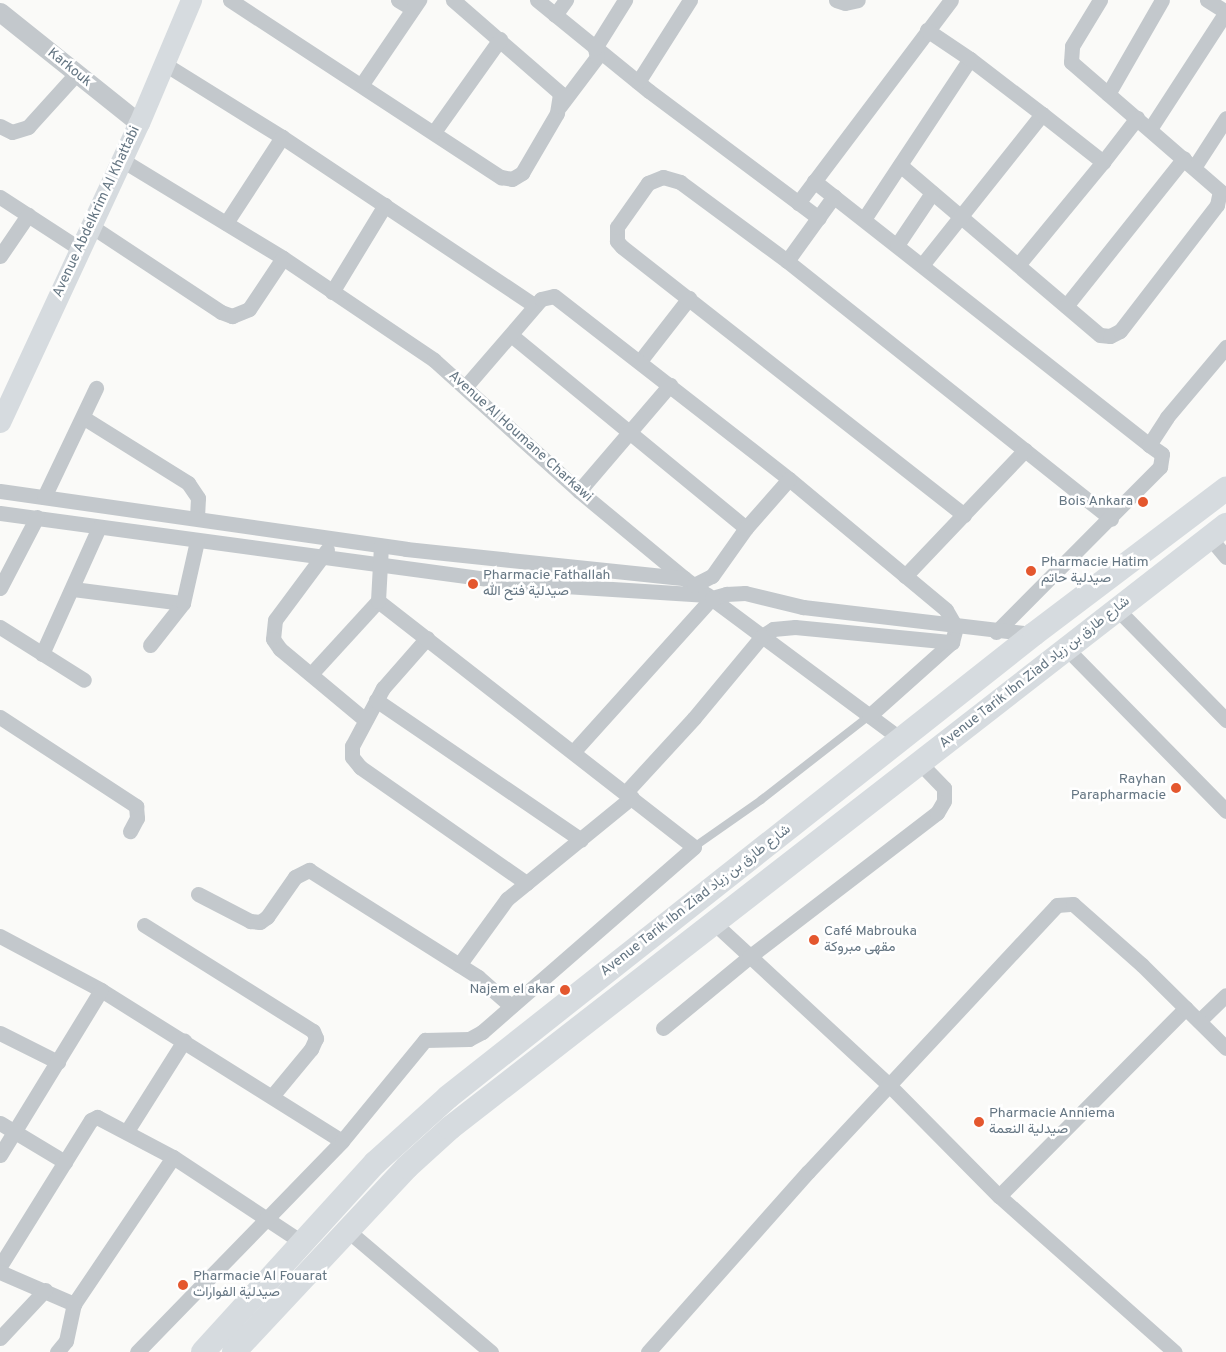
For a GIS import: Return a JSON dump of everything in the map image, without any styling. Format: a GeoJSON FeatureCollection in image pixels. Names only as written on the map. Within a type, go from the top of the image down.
{"type":"FeatureCollection","features":[{"type":"Feature","properties":{"kind":"main road","name":"Avenue Abdelkrim Al Khattabi"},"geometry":{"type":"LineString","coordinates":[[3,408],[139,123],[190,0]]}},
{"type":"Feature","properties":{"kind":"main road","name":"Avenue Tarik Ibn Ziad شارع طارق بن زياد"},"geometry":{"type":"LineString","coordinates":[[203,1352],[375,1163],[448,1097],[1034,634],[1226,489]]}},
{"type":"Feature","properties":{"kind":"main road","name":"Avenue Tarik Ibn Ziad شارع طارق بن زياد"},"geometry":{"type":"LineString","coordinates":[[234,1352],[347,1230],[450,1128],[1218,531]]}},
{"type":"Feature","properties":{"kind":"main road"},"geometry":{"type":"LineString","coordinates":[[928,738],[920,763],[892,762],[900,740],[928,738]]}},
{"type":"Feature","properties":{"kind":"street"},"geometry":{"type":"LineString","coordinates":[[230,0],[362,84],[501,177],[512,179],[522,173],[560,106],[597,57],[595,48],[625,0]]}},
{"type":"Feature","properties":{"kind":"street"},"geometry":{"type":"LineString","coordinates":[[362,84],[416,5],[398,0]]}},
{"type":"Feature","properties":{"kind":"street"},"geometry":{"type":"LineString","coordinates":[[452,0],[558,88],[560,106]]}},
{"type":"Feature","properties":{"kind":"street"},"geometry":{"type":"LineString","coordinates":[[537,0],[638,82],[818,218]]}},
{"type":"Feature","properties":{"kind":"street"},"geometry":{"type":"LineString","coordinates":[[556,15],[566,0]]}},
{"type":"Feature","properties":{"kind":"street"},"geometry":{"type":"LineString","coordinates":[[638,82],[690,0]]}},
{"type":"Feature","properties":{"kind":"street"},"geometry":{"type":"LineString","coordinates":[[836,0],[845,3],[858,0]]}},
{"type":"Feature","properties":{"kind":"street"},"geometry":{"type":"LineString","coordinates":[[798,203],[950,0]]}},
{"type":"Feature","properties":{"kind":"street"},"geometry":{"type":"LineString","coordinates":[[900,165],[1100,335],[1110,336],[1120,331],[1219,201],[1219,187],[1074,66],[1069,56],[1100,0]]}},
{"type":"Feature","properties":{"kind":"street"},"geometry":{"type":"LineString","coordinates":[[1108,94],[1162,0]]}},
{"type":"Feature","properties":{"kind":"street"},"geometry":{"type":"LineString","coordinates":[[1150,129],[1226,12],[1207,0]]}},
{"type":"Feature","properties":{"kind":"street","name":"Karkouk"},"geometry":{"type":"LineString","coordinates":[[0,12],[139,123]]}},
{"type":"Feature","properties":{"kind":"street"},"geometry":{"type":"LineString","coordinates":[[926,30],[970,59],[1103,162]]}},
{"type":"Feature","properties":{"kind":"street"},"geometry":{"type":"LineString","coordinates":[[434,132],[500,39]]}},
{"type":"Feature","properties":{"kind":"street"},"geometry":{"type":"LineString","coordinates":[[864,220],[970,59]]}},
{"type":"Feature","properties":{"kind":"street"},"geometry":{"type":"LineString","coordinates":[[163,63],[282,137],[535,306]]}},
{"type":"Feature","properties":{"kind":"street"},"geometry":{"type":"LineString","coordinates":[[0,126],[12,132],[28,128],[76,74]]}},
{"type":"Feature","properties":{"kind":"street"},"geometry":{"type":"LineString","coordinates":[[922,265],[1042,114]]}},
{"type":"Feature","properties":{"kind":"street"},"geometry":{"type":"LineString","coordinates":[[1018,265],[1137,118]]}},
{"type":"Feature","properties":{"kind":"street"},"geometry":{"type":"LineString","coordinates":[[1066,306],[1190,162],[1220,140],[1226,118]]}},
{"type":"Feature","properties":{"kind":"street"},"geometry":{"type":"LineString","coordinates":[[226,223],[282,137]]}},
{"type":"Feature","properties":{"kind":"street","name":"Avenue Al Houmane Charkawi"},"geometry":{"type":"LineString","coordinates":[[122,160],[283,258],[434,360],[466,386],[579,491],[689,581],[900,740]]}},
{"type":"Feature","properties":{"kind":"street"},"geometry":{"type":"LineString","coordinates":[[964,515],[617,241],[617,227],[621,219],[655,178],[671,178],[680,182],[787,261],[1111,519]]}},
{"type":"Feature","properties":{"kind":"street"},"geometry":{"type":"LineString","coordinates":[[814,181],[897,244],[1162,454],[1160,467],[1111,519],[996,632]]}},
{"type":"Feature","properties":{"kind":"street"},"geometry":{"type":"LineString","coordinates":[[897,244],[932,193]]}},
{"type":"Feature","properties":{"kind":"street"},"geometry":{"type":"LineString","coordinates":[[787,261],[834,196]]}},
{"type":"Feature","properties":{"kind":"street"},"geometry":{"type":"LineString","coordinates":[[0,197],[80,250]]}},
{"type":"Feature","properties":{"kind":"street"},"geometry":{"type":"LineString","coordinates":[[332,292],[386,205]]}},
{"type":"Feature","properties":{"kind":"street"},"geometry":{"type":"LineString","coordinates":[[0,256],[28,215]]}},
{"type":"Feature","properties":{"kind":"street"},"geometry":{"type":"LineString","coordinates":[[90,226],[221,312],[232,316],[249,309],[283,258]]}},
{"type":"Feature","properties":{"kind":"street"},"geometry":{"type":"LineString","coordinates":[[466,386],[545,296],[560,298],[789,479],[946,610],[956,627],[952,642],[869,716]]}},
{"type":"Feature","properties":{"kind":"street"},"geometry":{"type":"LineString","coordinates":[[640,361],[690,298]]}},
{"type":"Feature","properties":{"kind":"street"},"geometry":{"type":"LineString","coordinates":[[511,335],[746,528]]}},
{"type":"Feature","properties":{"kind":"street"},"geometry":{"type":"LineString","coordinates":[[1149,445],[1167,416],[1226,347]]}},
{"type":"Feature","properties":{"kind":"street"},"geometry":{"type":"LineString","coordinates":[[579,491],[631,433],[670,385]]}},
{"type":"Feature","properties":{"kind":"street"},"geometry":{"type":"LineString","coordinates":[[44,497],[84,418],[96,388]]}},
{"type":"Feature","properties":{"kind":"street"},"geometry":{"type":"LineString","coordinates":[[84,418],[188,483],[198,498],[197,518]]}},
{"type":"Feature","properties":{"kind":"street"},"geometry":{"type":"LineString","coordinates":[[905,576],[1025,450]]}},
{"type":"Feature","properties":{"kind":"street"},"geometry":{"type":"LineString","coordinates":[[0,491],[381,546],[689,581],[712,576],[746,528],[789,479]]}},
{"type":"Feature","properties":{"kind":"street"},"geometry":{"type":"LineString","coordinates":[[0,512],[197,541],[323,556],[517,583],[710,597],[744,593],[803,608],[996,632],[1034,634]]}},
{"type":"Feature","properties":{"kind":"street"},"geometry":{"type":"LineString","coordinates":[[0,588],[37,517]]}},
{"type":"Feature","properties":{"kind":"street"},"geometry":{"type":"LineString","coordinates":[[42,654],[73,589],[99,527]]}},
{"type":"Feature","properties":{"kind":"street"},"geometry":{"type":"LineString","coordinates":[[1218,531],[1226,557]]}},
{"type":"Feature","properties":{"kind":"street"},"geometry":{"type":"LineString","coordinates":[[336,538],[275,620],[272,632],[280,648],[364,719]]}},
{"type":"Feature","properties":{"kind":"street"},"geometry":{"type":"LineString","coordinates":[[150,646],[183,603],[197,541]]}},
{"type":"Feature","properties":{"kind":"street"},"geometry":{"type":"LineString","coordinates":[[311,674],[378,601],[381,546]]}},
{"type":"Feature","properties":{"kind":"street"},"geometry":{"type":"LineString","coordinates":[[73,589],[183,603]]}},
{"type":"Feature","properties":{"kind":"street"},"geometry":{"type":"LineString","coordinates":[[574,751],[710,597]]}},
{"type":"Feature","properties":{"kind":"street"},"geometry":{"type":"LineString","coordinates":[[137,1352],[342,1141],[425,1040],[469,1039],[482,1032],[694,847],[574,751],[378,601]]}},
{"type":"Feature","properties":{"kind":"street"},"geometry":{"type":"LineString","coordinates":[[1117,609],[1226,720]]}},
{"type":"Feature","properties":{"kind":"street"},"geometry":{"type":"LineString","coordinates":[[0,627],[84,680]]}},
{"type":"Feature","properties":{"kind":"street"},"geometry":{"type":"LineString","coordinates":[[459,965],[486,924],[507,899],[581,840],[629,794],[762,636],[773,629],[795,627],[952,642]]}},
{"type":"Feature","properties":{"kind":"street"},"geometry":{"type":"LineString","coordinates":[[427,638],[388,681],[364,719],[350,751],[355,762],[526,883]]}},
{"type":"Feature","properties":{"kind":"street"},"geometry":{"type":"LineString","coordinates":[[1067,649],[1226,811]]}},
{"type":"Feature","properties":{"kind":"street"},"geometry":{"type":"LineString","coordinates":[[376,700],[581,840]]}},
{"type":"Feature","properties":{"kind":"street"},"geometry":{"type":"LineString","coordinates":[[0,717],[136,806],[137,818],[130,831]]}},
{"type":"Feature","properties":{"kind":"street"},"geometry":{"type":"LineString","coordinates":[[663,1028],[749,957],[942,807],[944,788],[920,763]]}},
{"type":"Feature","properties":{"kind":"street"},"geometry":{"type":"LineString","coordinates":[[198,894],[250,921],[260,922],[267,917],[295,877],[308,870],[459,965],[511,1006]]}},
{"type":"Feature","properties":{"kind":"street"},"geometry":{"type":"LineString","coordinates":[[648,1352],[801,1179],[890,1086],[1057,905],[1065,902],[1073,904],[1186,1008],[1226,1048]]}},
{"type":"Feature","properties":{"kind":"street"},"geometry":{"type":"LineString","coordinates":[[714,923],[890,1086],[998,1196],[1175,1352]]}},
{"type":"Feature","properties":{"kind":"street"},"geometry":{"type":"LineString","coordinates":[[144,925],[314,1033],[316,1040],[311,1049],[273,1095]]}},
{"type":"Feature","properties":{"kind":"street"},"geometry":{"type":"LineString","coordinates":[[0,936],[101,990],[273,1095],[342,1141]]}},
{"type":"Feature","properties":{"kind":"street"},"geometry":{"type":"LineString","coordinates":[[0,1155],[101,990]]}},
{"type":"Feature","properties":{"kind":"street"},"geometry":{"type":"LineString","coordinates":[[1199,1021],[1226,995]]}},
{"type":"Feature","properties":{"kind":"street"},"geometry":{"type":"LineString","coordinates":[[998,1196],[1186,1008]]}},
{"type":"Feature","properties":{"kind":"street"},"geometry":{"type":"LineString","coordinates":[[0,1033],[58,1062]]}},
{"type":"Feature","properties":{"kind":"street"},"geometry":{"type":"LineString","coordinates":[[127,1131],[184,1041]]}},
{"type":"Feature","properties":{"kind":"street"},"geometry":{"type":"LineString","coordinates":[[0,1266],[94,1118],[101,1117],[173,1157],[303,1242]]}},
{"type":"Feature","properties":{"kind":"street"},"geometry":{"type":"LineString","coordinates":[[0,1123],[65,1162]]}},
{"type":"Feature","properties":{"kind":"street"},"geometry":{"type":"LineString","coordinates":[[57,1352],[66,1341],[74,1304],[173,1157]]}},
{"type":"Feature","properties":{"kind":"street"},"geometry":{"type":"LineString","coordinates":[[347,1230],[491,1352]]}},
{"type":"Feature","properties":{"kind":"street"},"geometry":{"type":"LineString","coordinates":[[0,1272],[74,1304]]}},
{"type":"Feature","properties":{"kind":"street"},"geometry":{"type":"LineString","coordinates":[[0,1338],[45,1290]]}},
{"type":"Feature","properties":{"kind":"lane"},"geometry":{"type":"LineString","coordinates":[[694,847],[761,800],[869,716]]}},
{"type":"Feature","properties":{"kind":"place","name":"Bois Ankara"},"geometry":{"type":"Point","coordinates":[1143,502]}},
{"type":"Feature","properties":{"kind":"place","name":"Pharmacie Hatim صيدلية حاتم"},"geometry":{"type":"Point","coordinates":[1031,571]}},
{"type":"Feature","properties":{"kind":"place","name":"Pharmacie Fathallah صيدلية فتح الله"},"geometry":{"type":"Point","coordinates":[473,584]}},
{"type":"Feature","properties":{"kind":"place","name":"Rayhan Parapharmacie"},"geometry":{"type":"Point","coordinates":[1176,788]}},
{"type":"Feature","properties":{"kind":"place","name":"Café Mabrouka مقهى مبروكة"},"geometry":{"type":"Point","coordinates":[814,940]}},
{"type":"Feature","properties":{"kind":"place","name":"Najem el akar"},"geometry":{"type":"Point","coordinates":[565,990]}},
{"type":"Feature","properties":{"kind":"place","name":"Pharmacie Anniema صيدلية النعمة"},"geometry":{"type":"Point","coordinates":[979,1122]}},
{"type":"Feature","properties":{"kind":"place","name":"Pharmacie Al Fouarat صيدلية الفوارات"},"geometry":{"type":"Point","coordinates":[183,1285]}}]}
